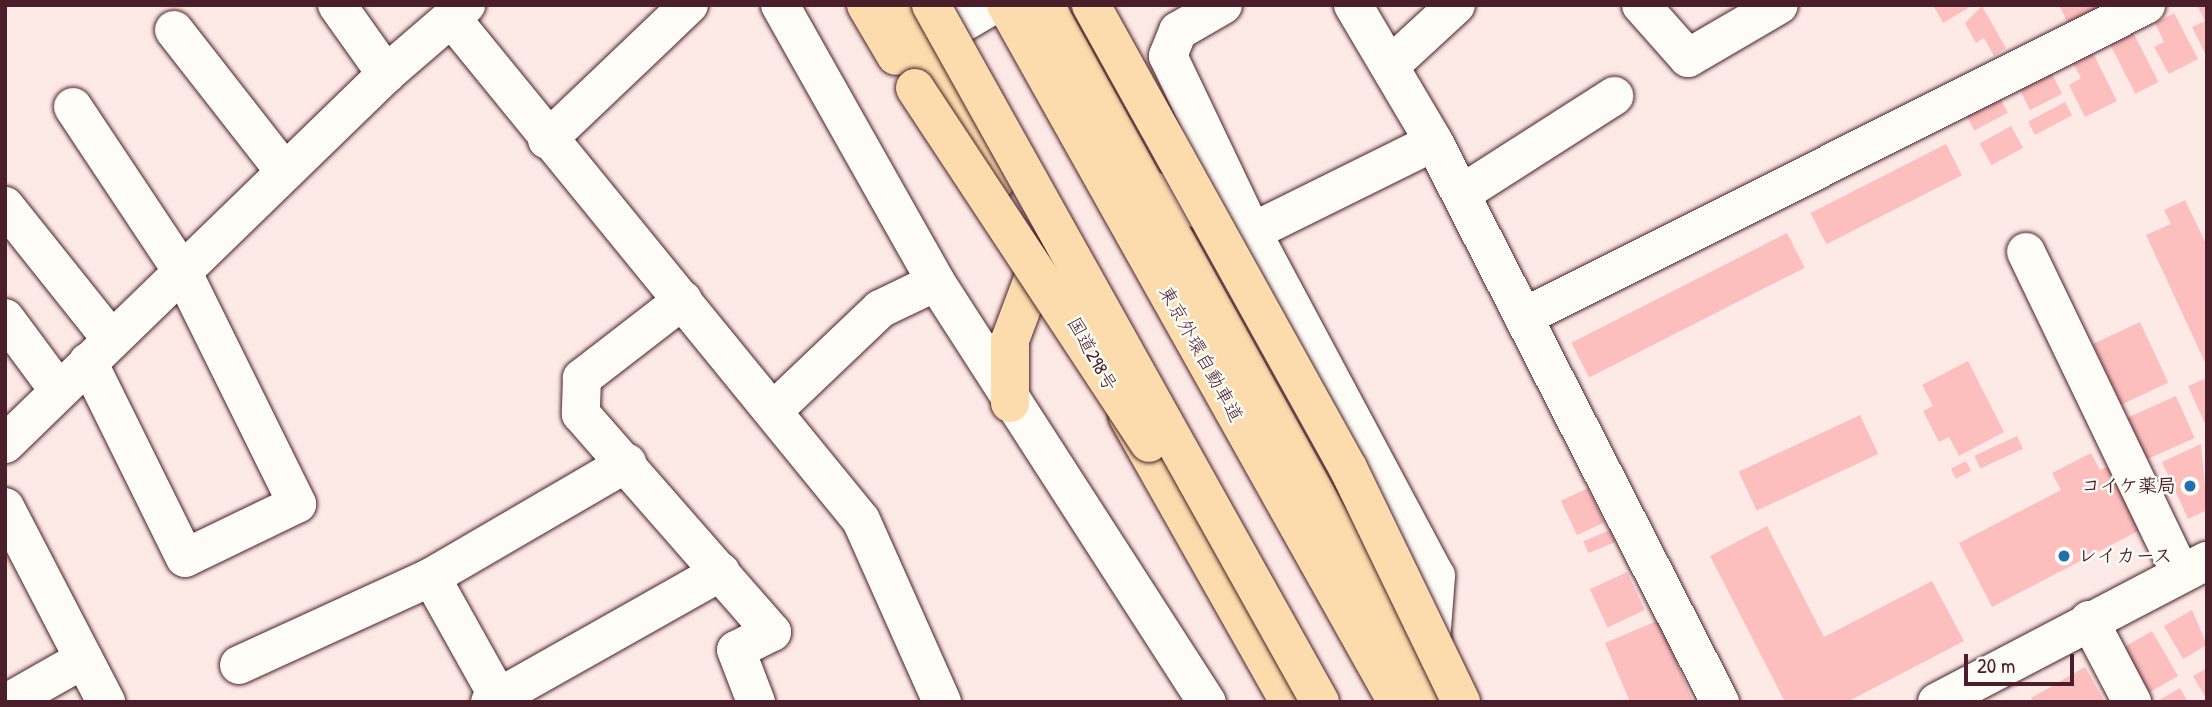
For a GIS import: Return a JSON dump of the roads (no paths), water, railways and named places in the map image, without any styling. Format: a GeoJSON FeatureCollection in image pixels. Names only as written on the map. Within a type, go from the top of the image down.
{"type":"FeatureCollection","features":[{"type":"Feature","properties":{"kind":"highway"},"geometry":{"type":"LineString","coordinates":[[866,5],[1320,702]]}},
{"type":"Feature","properties":{"kind":"highway","name":"国道298号"},"geometry":{"type":"LineString","coordinates":[[896,5],[1289,702]]}},
{"type":"Feature","properties":{"kind":"highway"},"geometry":{"type":"LineString","coordinates":[[930,5],[1320,702]]}},
{"type":"Feature","properties":{"kind":"highway","name":"東京外環自動車道"},"geometry":{"type":"LineString","coordinates":[[1006,5],[1429,700]]}},
{"type":"Feature","properties":{"kind":"highway"},"geometry":{"type":"LineString","coordinates":[[1045,5],[1429,700]]}},
{"type":"Feature","properties":{"kind":"highway"},"geometry":{"type":"LineString","coordinates":[[1091,5],[1348,468],[1429,700]]}},
{"type":"Feature","properties":{"kind":"highway"},"geometry":{"type":"LineString","coordinates":[[1010,403],[1010,340],[1040,260]]}},
{"type":"Feature","properties":{"kind":"street"},"geometry":{"type":"LineString","coordinates":[[337,5],[386,74]]}},
{"type":"Feature","properties":{"kind":"street"},"geometry":{"type":"LineString","coordinates":[[547,140],[689,5]]}},
{"type":"Feature","properties":{"kind":"street"},"geometry":{"type":"LineString","coordinates":[[780,5],[936,282],[1010,403],[1207,702]]}},
{"type":"Feature","properties":{"kind":"street"},"geometry":{"type":"LineString","coordinates":[[920,48],[993,5]]}},
{"type":"Feature","properties":{"kind":"street"},"geometry":{"type":"LineString","coordinates":[[1223,5],[1178,31],[1168,56],[1252,232],[1436,576],[1429,700]]}},
{"type":"Feature","properties":{"kind":"street"},"geometry":{"type":"LineString","coordinates":[[1353,5],[1392,64],[1434,142],[1720,702]]}},
{"type":"Feature","properties":{"kind":"street"},"geometry":{"type":"LineString","coordinates":[[1392,64],[1456,5]]}},
{"type":"Feature","properties":{"kind":"street"},"geometry":{"type":"LineString","coordinates":[[1641,5],[1688,58],[1779,5]]}},
{"type":"Feature","properties":{"kind":"street"},"geometry":{"type":"LineString","coordinates":[[1524,317],[2146,5]]}},
{"type":"Feature","properties":{"kind":"street"},"geometry":{"type":"LineString","coordinates":[[5,444],[386,74],[459,13],[547,140],[683,300],[861,520],[942,702]]}},
{"type":"Feature","properties":{"kind":"street"},"geometry":{"type":"LineString","coordinates":[[174,30],[285,172]]}},
{"type":"Feature","properties":{"kind":"street"},"geometry":{"type":"LineString","coordinates":[[1461,194],[1614,96]]}},
{"type":"Feature","properties":{"kind":"street"},"geometry":{"type":"LineString","coordinates":[[5,206],[99,351],[185,558],[297,503],[182,271],[74,107]]}},
{"type":"Feature","properties":{"kind":"street"},"geometry":{"type":"LineString","coordinates":[[1147,188],[1252,232],[1434,142]]}},
{"type":"Feature","properties":{"kind":"street"},"geometry":{"type":"LineString","coordinates":[[1937,702],[2090,620],[2197,573],[2026,252]]}},
{"type":"Feature","properties":{"kind":"street"},"geometry":{"type":"LineString","coordinates":[[773,411],[880,309],[936,282]]}},
{"type":"Feature","properties":{"kind":"street"},"geometry":{"type":"LineString","coordinates":[[683,300],[582,378],[581,414],[627,463],[772,632],[736,650],[756,702]]}},
{"type":"Feature","properties":{"kind":"street"},"geometry":{"type":"LineString","coordinates":[[5,318],[59,391]]}},
{"type":"Feature","properties":{"kind":"street"},"geometry":{"type":"LineString","coordinates":[[239,666],[430,577],[627,463]]}},
{"type":"Feature","properties":{"kind":"street"},"geometry":{"type":"LineString","coordinates":[[5,506],[106,702]]}},
{"type":"Feature","properties":{"kind":"street"},"geometry":{"type":"LineString","coordinates":[[430,577],[497,700],[720,572]]}},
{"type":"Feature","properties":{"kind":"street"},"geometry":{"type":"LineString","coordinates":[[2090,620],[2132,702]]}},
{"type":"Feature","properties":{"kind":"street"},"geometry":{"type":"LineString","coordinates":[[9,702],[84,659]]}},
{"type":"Feature","properties":{"kind":"place","name":"コイケ薬局"},"geometry":{"type":"Point","coordinates":[2190,486]}},
{"type":"Feature","properties":{"kind":"place","name":"レイカース"},"geometry":{"type":"Point","coordinates":[2064,556]}}]}
